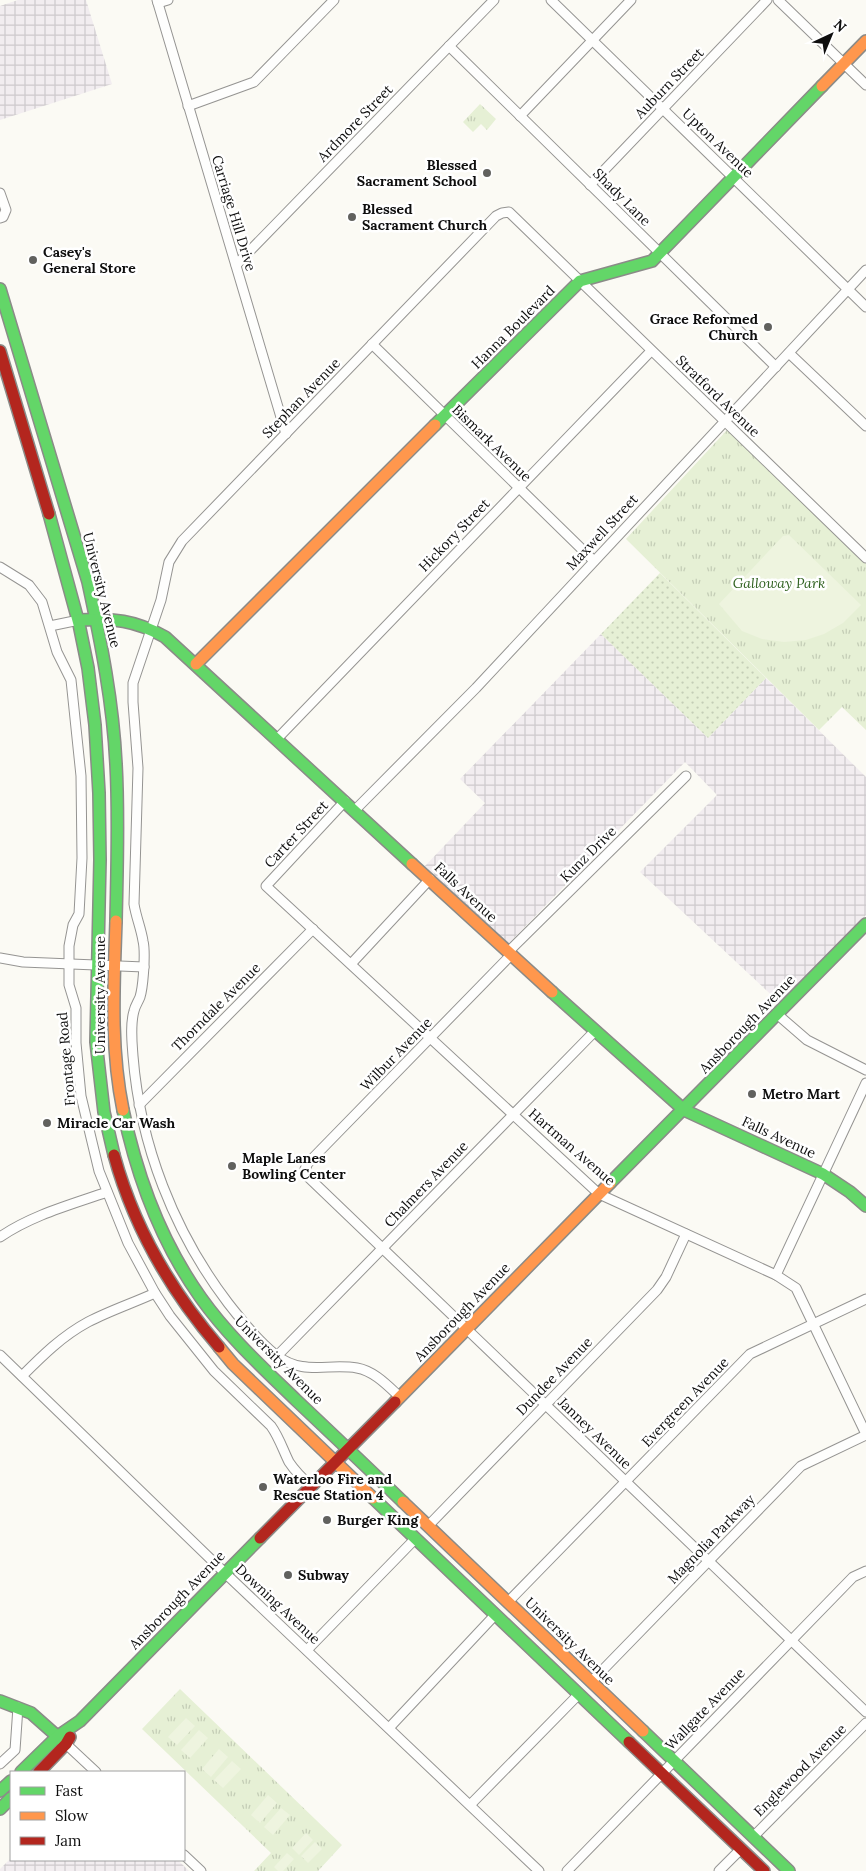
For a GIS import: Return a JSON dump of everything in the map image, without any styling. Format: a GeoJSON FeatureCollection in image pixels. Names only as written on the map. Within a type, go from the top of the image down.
{"type":"FeatureCollection","features":[{"type":"Feature","properties":{"kind":"main road","name":"Hanna Boulevard"},"geometry":{"type":"LineString","coordinates":[[196,664],[580,281],[652,261],[866,41]]}},
{"type":"Feature","properties":{"kind":"main road","name":"University Avenue"},"geometry":{"type":"LineString","coordinates":[[0,289],[88,582],[108,686],[116,762],[118,830],[112,1030],[122,1108],[134,1157],[150,1207],[186,1274],[216,1317],[249,1355],[789,1871]]}},
{"type":"Feature","properties":{"kind":"main road","name":"University Avenue"},"geometry":{"type":"LineString","coordinates":[[0,352],[79,620],[91,690],[98,763],[100,827],[99,966],[96,1033],[100,1087],[110,1140],[118,1168],[140,1226],[166,1277],[207,1334],[233,1364],[764,1871]]}},
{"type":"Feature","properties":{"kind":"main road","name":"Falls Avenue"},"geometry":{"type":"LineString","coordinates":[[79,620],[126,620],[152,629],[165,637],[595,1031],[684,1110],[823,1174],[850,1192],[866,1206]]}},
{"type":"Feature","properties":{"kind":"main road","name":"Ansborough Avenue"},"geometry":{"type":"LineString","coordinates":[[40,1771],[62,1740],[80,1721],[866,924]]}},
{"type":"Feature","properties":{"kind":"main road"},"geometry":{"type":"LineString","coordinates":[[0,1700],[18,1707],[41,1720],[62,1740]]}},
{"type":"Feature","properties":{"kind":"main road","name":"Ansborough Avenue"},"geometry":{"type":"LineString","coordinates":[[22,1771],[62,1740]]}},
{"type":"Feature","properties":{"kind":"main road"},"geometry":{"type":"LineString","coordinates":[[0,1791],[10,1782]]}},
{"type":"Feature","properties":{"kind":"main road"},"geometry":{"type":"LineString","coordinates":[[0,1809],[10,1799]]}},
{"type":"Feature","properties":{"kind":"street"},"geometry":{"type":"LineString","coordinates":[[157,2],[168,0]]}},
{"type":"Feature","properties":{"kind":"street"},"geometry":{"type":"LineString","coordinates":[[188,106],[254,82],[334,0]]}},
{"type":"Feature","properties":{"kind":"street","name":"Ardmore Street"},"geometry":{"type":"LineString","coordinates":[[236,265],[494,0]]}},
{"type":"Feature","properties":{"kind":"street","name":"Upton Avenue"},"geometry":{"type":"LineString","coordinates":[[551,0],[866,307]]}},
{"type":"Feature","properties":{"kind":"street"},"geometry":{"type":"LineString","coordinates":[[520,116],[631,0]]}},
{"type":"Feature","properties":{"kind":"street","name":"Auburn Street"},"geometry":{"type":"LineString","coordinates":[[590,185],[767,0]]}},
{"type":"Feature","properties":{"kind":"street"},"geometry":{"type":"LineString","coordinates":[[778,0],[866,85]]}},
{"type":"Feature","properties":{"kind":"street","name":"Carriage Hill Drive"},"geometry":{"type":"LineString","coordinates":[[157,2],[286,434]]}},
{"type":"Feature","properties":{"kind":"street","name":"Shady Lane"},"geometry":{"type":"LineString","coordinates":[[449,46],[776,367]]}},
{"type":"Feature","properties":{"kind":"street"},"geometry":{"type":"LineString","coordinates":[[0,193],[6,210],[0,218]]}},
{"type":"Feature","properties":{"kind":"street","name":"Stratford Avenue"},"geometry":{"type":"LineString","coordinates":[[509,212],[866,558]]}},
{"type":"Feature","properties":{"kind":"street","name":"Stephan Avenue"},"geometry":{"type":"LineString","coordinates":[[152,629],[161,600],[165,574],[174,551],[182,541],[496,216],[509,212]]}},
{"type":"Feature","properties":{"kind":"street","name":"Maxwell Street"},"geometry":{"type":"LineString","coordinates":[[355,810],[476,688],[866,270]]}},
{"type":"Feature","properties":{"kind":"street","name":"Bismark Avenue"},"geometry":{"type":"LineString","coordinates":[[372,344],[594,561]]}},
{"type":"Feature","properties":{"kind":"street","name":"Hickory Street"},"geometry":{"type":"LineString","coordinates":[[277,738],[651,351]]}},
{"type":"Feature","properties":{"kind":"street"},"geometry":{"type":"LineString","coordinates":[[789,353],[866,426]]}},
{"type":"Feature","properties":{"kind":"street","name":"Frontage Road"},"geometry":{"type":"LineString","coordinates":[[0,567],[22,579],[42,602],[57,652],[71,680],[81,776],[82,858],[79,914],[73,925],[69,946],[69,985],[76,1008],[76,1043],[81,1096],[97,1163],[128,1243],[155,1293],[190,1342],[214,1371],[271,1426],[296,1472],[311,1486]]}},
{"type":"Feature","properties":{"kind":"street","name":"Falls Avenue"},"geometry":{"type":"LineString","coordinates":[[50,626],[79,620]]}},
{"type":"Feature","properties":{"kind":"street"},"geometry":{"type":"LineString","coordinates":[[152,629],[135,673],[132,692],[138,768],[134,904],[143,939],[144,967],[142,988],[134,1010],[133,1056],[139,1105],[154,1161],[172,1211],[206,1272],[235,1312],[277,1356],[289,1363],[308,1368],[357,1368],[366,1371],[380,1380],[400,1397]]}},
{"type":"Feature","properties":{"kind":"street","name":"Kunz Drive"},"geometry":{"type":"LineString","coordinates":[[510,953],[686,776]]}},
{"type":"Feature","properties":{"kind":"street","name":"Carter Street"},"geometry":{"type":"LineString","coordinates":[[266,886],[345,801]]}},
{"type":"Feature","properties":{"kind":"street"},"geometry":{"type":"LineString","coordinates":[[351,964],[430,879]]}},
{"type":"Feature","properties":{"kind":"street","name":"Hartman Avenue"},"geometry":{"type":"LineString","coordinates":[[266,886],[599,1194],[776,1275],[796,1288],[866,1434]]}},
{"type":"Feature","properties":{"kind":"street","name":"Thorndale Avenue"},"geometry":{"type":"LineString","coordinates":[[139,1105],[313,929]]}},
{"type":"Feature","properties":{"kind":"street","name":"Wilbur Avenue"},"geometry":{"type":"LineString","coordinates":[[305,1174],[308,1163],[431,1038],[510,953]]}},
{"type":"Feature","properties":{"kind":"street"},"geometry":{"type":"LineString","coordinates":[[0,958],[23,962],[144,967]]}},
{"type":"Feature","properties":{"kind":"street"},"geometry":{"type":"LineString","coordinates":[[777,1014],[807,1040],[866,1070]]}},
{"type":"Feature","properties":{"kind":"street","name":"Chalmers Avenue"},"geometry":{"type":"LineString","coordinates":[[277,1356],[595,1031]]}},
{"type":"Feature","properties":{"kind":"street"},"geometry":{"type":"LineString","coordinates":[[776,1275],[866,1083]]}},
{"type":"Feature","properties":{"kind":"street","name":"Janney Avenue"},"geometry":{"type":"LineString","coordinates":[[305,1174],[866,1712]]}},
{"type":"Feature","properties":{"kind":"street"},"geometry":{"type":"LineString","coordinates":[[0,1237],[39,1216],[107,1192]]}},
{"type":"Feature","properties":{"kind":"street","name":"Dundee Avenue"},"geometry":{"type":"LineString","coordinates":[[428,1526],[657,1290],[666,1277],[686,1234]]}},
{"type":"Feature","properties":{"kind":"street"},"geometry":{"type":"LineString","coordinates":[[22,1376],[47,1351],[73,1331],[103,1315],[155,1293]]}},
{"type":"Feature","properties":{"kind":"street","name":"Evergreen Avenue"},"geometry":{"type":"LineString","coordinates":[[508,1602],[750,1354],[866,1299]]}},
{"type":"Feature","properties":{"kind":"street","name":"Downing Avenue"},"geometry":{"type":"LineString","coordinates":[[0,1354],[225,1573],[539,1871]]}},
{"type":"Feature","properties":{"kind":"street","name":"Magnolia Parkway"},"geometry":{"type":"LineString","coordinates":[[591,1682],[801,1466],[866,1434]]}},
{"type":"Feature","properties":{"kind":"street"},"geometry":{"type":"LineString","coordinates":[[307,1650],[416,1538]]}},
{"type":"Feature","properties":{"kind":"street","name":"Wallgate Avenue"},"geometry":{"type":"LineString","coordinates":[[567,1871],[853,1577],[866,1571]]}},
{"type":"Feature","properties":{"kind":"street"},"geometry":{"type":"LineString","coordinates":[[389,1728],[495,1615]]}},
{"type":"Feature","properties":{"kind":"street"},"geometry":{"type":"LineString","coordinates":[[470,1806],[579,1694]]}},
{"type":"Feature","properties":{"kind":"street"},"geometry":{"type":"LineString","coordinates":[[0,1764],[15,1750],[18,1707]]}},
{"type":"Feature","properties":{"kind":"street","name":"Englewood Avenue"},"geometry":{"type":"LineString","coordinates":[[753,1837],[866,1723]]}},
{"type":"Feature","properties":{"kind":"street"},"geometry":{"type":"LineString","coordinates":[[62,1740],[95,1771]]}},
{"type":"Feature","properties":{"kind":"street"},"geometry":{"type":"LineString","coordinates":[[719,1871],[740,1849]]}},
{"type":"Feature","properties":{"kind":"street"},"geometry":{"type":"LineString","coordinates":[[185,1856],[201,1871]]}},
{"type":"Feature","properties":{"kind":"shaded area"},"geometry":{"type":"Polygon","coordinates":[[[18,0],[86,0],[112,84],[0,120],[0,6],[18,0]]]}},
{"type":"Feature","properties":{"kind":"shaded area"},"geometry":{"type":"Polygon","coordinates":[[[601,634],[708,738],[766,678],[866,777],[866,915],[781,1004],[640,872],[717,795],[685,762],[508,944],[425,866],[485,803],[460,779],[601,634]]]}},
{"type":"Feature","properties":{"kind":"shaded area"},"geometry":{"type":"Polygon","coordinates":[[[10,1859],[10,1861],[179,1861],[189,1871],[0,1871],[10,1859]]]}},
{"type":"Feature","properties":{"kind":"green space"},"geometry":{"type":"Polygon","coordinates":[[[480,104],[496,119],[487,130],[481,124],[473,132],[463,122],[480,104]]]}},
{"type":"Feature","properties":{"kind":"green space","name":"Galloway Park"},"geometry":{"type":"Polygon","coordinates":[[[727,430],[866,558],[866,730],[842,707],[819,730],[626,539],[727,430]]]}},
{"type":"Feature","properties":{"kind":"green space"},"geometry":{"type":"Polygon","coordinates":[[[789,535],[861,605],[843,623],[824,634],[806,640],[784,642],[762,639],[742,631],[719,604],[783,536],[789,535]]]}},
{"type":"Feature","properties":{"kind":"green space"},"geometry":{"type":"Polygon","coordinates":[[[660,573],[766,678],[708,738],[601,634],[660,573]]]}},
{"type":"Feature","properties":{"kind":"green space"},"geometry":{"type":"Polygon","coordinates":[[[180,1689],[342,1845],[318,1871],[254,1871],[271,1853],[142,1729],[180,1689]]]}},
{"type":"Feature","properties":{"kind":"green space"},"geometry":{"type":"Polygon","coordinates":[[[186,1718],[195,1726],[177,1745],[168,1737],[186,1718]]]}},
{"type":"Feature","properties":{"kind":"green space"},"geometry":{"type":"Polygon","coordinates":[[[199,1730],[208,1738],[190,1758],[181,1750],[199,1730]]]}},
{"type":"Feature","properties":{"kind":"green space"},"geometry":{"type":"Polygon","coordinates":[[[219,1749],[228,1757],[211,1777],[202,1769],[219,1749]]]}},
{"type":"Feature","properties":{"kind":"green space"},"geometry":{"type":"Polygon","coordinates":[[[232,1761],[241,1769],[223,1788],[214,1780],[232,1761]]]}},
{"type":"Feature","properties":{"kind":"green space"},"geometry":{"type":"Polygon","coordinates":[[[268,1795],[277,1803],[260,1823],[251,1815],[268,1795]]]}},
{"type":"Feature","properties":{"kind":"green space"},"geometry":{"type":"Polygon","coordinates":[[[281,1808],[290,1815],[273,1835],[264,1827],[281,1808]]]}},
{"type":"Feature","properties":{"kind":"green space"},"geometry":{"type":"Polygon","coordinates":[[[306,1833],[313,1840],[299,1855],[292,1848],[306,1833]]]}},
{"type":"Feature","properties":{"kind":"green space"},"geometry":{"type":"Polygon","coordinates":[[[315,1842],[322,1849],[308,1863],[301,1856],[315,1842]]]}},
{"type":"Feature","properties":{"kind":"green space"},"geometry":{"type":"Polygon","coordinates":[[[287,1853],[294,1859],[283,1871],[278,1871],[274,1867],[287,1853]]]}},
{"type":"Feature","properties":{"kind":"traffic: fast"},"geometry":{"type":"LineString","coordinates":[[435,425],[580,281],[652,261],[822,86]]}},
{"type":"Feature","properties":{"kind":"traffic: fast"},"geometry":{"type":"LineString","coordinates":[[0,289],[88,582],[102,650],[112,718],[116,764],[118,823],[116,921]]}},
{"type":"Feature","properties":{"kind":"traffic: fast"},"geometry":{"type":"LineString","coordinates":[[49,514],[79,624],[88,668],[95,725],[100,860],[96,1042],[104,1112],[114,1155]]}},
{"type":"Feature","properties":{"kind":"traffic: fast"},"geometry":{"type":"LineString","coordinates":[[79,620],[103,619],[124,621],[144,627],[165,637],[412,864]]}},
{"type":"Feature","properties":{"kind":"traffic: fast"},"geometry":{"type":"LineString","coordinates":[[610,1183],[866,924]]}},
{"type":"Feature","properties":{"kind":"traffic: fast"},"geometry":{"type":"LineString","coordinates":[[552,992],[684,1110],[823,1174],[850,1192],[866,1206]]}},
{"type":"Feature","properties":{"kind":"traffic: fast"},"geometry":{"type":"LineString","coordinates":[[123,1110],[135,1160],[152,1208],[162,1232],[201,1298],[234,1339],[403,1502]]}},
{"type":"Feature","properties":{"kind":"traffic: fast"},"geometry":{"type":"LineString","coordinates":[[373,1498],[629,1742]]}},
{"type":"Feature","properties":{"kind":"traffic: fast"},"geometry":{"type":"LineString","coordinates":[[22,1771],[58,1736],[80,1721],[260,1538]]}},
{"type":"Feature","properties":{"kind":"traffic: fast"},"geometry":{"type":"LineString","coordinates":[[0,1701],[31,1713],[66,1744]]}},
{"type":"Feature","properties":{"kind":"traffic: fast"},"geometry":{"type":"LineString","coordinates":[[643,1731],[789,1871]]}},
{"type":"Feature","properties":{"kind":"traffic: fast"},"geometry":{"type":"LineString","coordinates":[[0,1791],[10,1782]]}},
{"type":"Feature","properties":{"kind":"traffic: fast"},"geometry":{"type":"LineString","coordinates":[[0,1809],[10,1799]]}},
{"type":"Feature","properties":{"kind":"traffic: slow"},"geometry":{"type":"LineString","coordinates":[[822,86],[866,41]]}},
{"type":"Feature","properties":{"kind":"traffic: slow"},"geometry":{"type":"LineString","coordinates":[[196,664],[435,425]]}},
{"type":"Feature","properties":{"kind":"traffic: slow"},"geometry":{"type":"LineString","coordinates":[[412,864],[552,992]]}},
{"type":"Feature","properties":{"kind":"traffic: slow"},"geometry":{"type":"LineString","coordinates":[[116,921],[115,1039],[116,1063],[123,1110]]}},
{"type":"Feature","properties":{"kind":"traffic: slow"},"geometry":{"type":"LineString","coordinates":[[395,1402],[610,1183]]}},
{"type":"Feature","properties":{"kind":"traffic: slow"},"geometry":{"type":"LineString","coordinates":[[219,1347],[233,1364],[373,1498]]}},
{"type":"Feature","properties":{"kind":"traffic: slow"},"geometry":{"type":"LineString","coordinates":[[403,1502],[643,1731]]}},
{"type":"Feature","properties":{"kind":"traffic: jam"},"geometry":{"type":"LineString","coordinates":[[0,351],[49,514]]}},
{"type":"Feature","properties":{"kind":"traffic: jam"},"geometry":{"type":"LineString","coordinates":[[114,1155],[132,1208],[156,1257],[185,1303],[219,1347]]}},
{"type":"Feature","properties":{"kind":"traffic: jam"},"geometry":{"type":"LineString","coordinates":[[260,1538],[395,1402]]}},
{"type":"Feature","properties":{"kind":"traffic: jam"},"geometry":{"type":"LineString","coordinates":[[40,1771],[66,1744],[70,1737]]}},
{"type":"Feature","properties":{"kind":"traffic: jam"},"geometry":{"type":"LineString","coordinates":[[629,1742],[764,1871]]}},
{"type":"Feature","properties":{"kind":"place","name":"Blessed Sacrament School"},"geometry":{"type":"Point","coordinates":[487,173]}},
{"type":"Feature","properties":{"kind":"place","name":"Blessed Sacrament Church"},"geometry":{"type":"Point","coordinates":[352,217]}},
{"type":"Feature","properties":{"kind":"place","name":"Casey's General Store"},"geometry":{"type":"Point","coordinates":[33,260]}},
{"type":"Feature","properties":{"kind":"place","name":"Grace Reformed Church"},"geometry":{"type":"Point","coordinates":[768,327]}},
{"type":"Feature","properties":{"kind":"place","name":"Metro Mart"},"geometry":{"type":"Point","coordinates":[752,1094]}},
{"type":"Feature","properties":{"kind":"place","name":"Miracle Car Wash"},"geometry":{"type":"Point","coordinates":[47,1123]}},
{"type":"Feature","properties":{"kind":"place","name":"Maple Lanes Bowling Center"},"geometry":{"type":"Point","coordinates":[232,1166]}},
{"type":"Feature","properties":{"kind":"place","name":"Waterloo Fire and Rescue Station 4"},"geometry":{"type":"Point","coordinates":[263,1487]}},
{"type":"Feature","properties":{"kind":"place","name":"Burger King"},"geometry":{"type":"Point","coordinates":[327,1520]}},
{"type":"Feature","properties":{"kind":"place","name":"Subway"},"geometry":{"type":"Point","coordinates":[288,1575]}}]}
